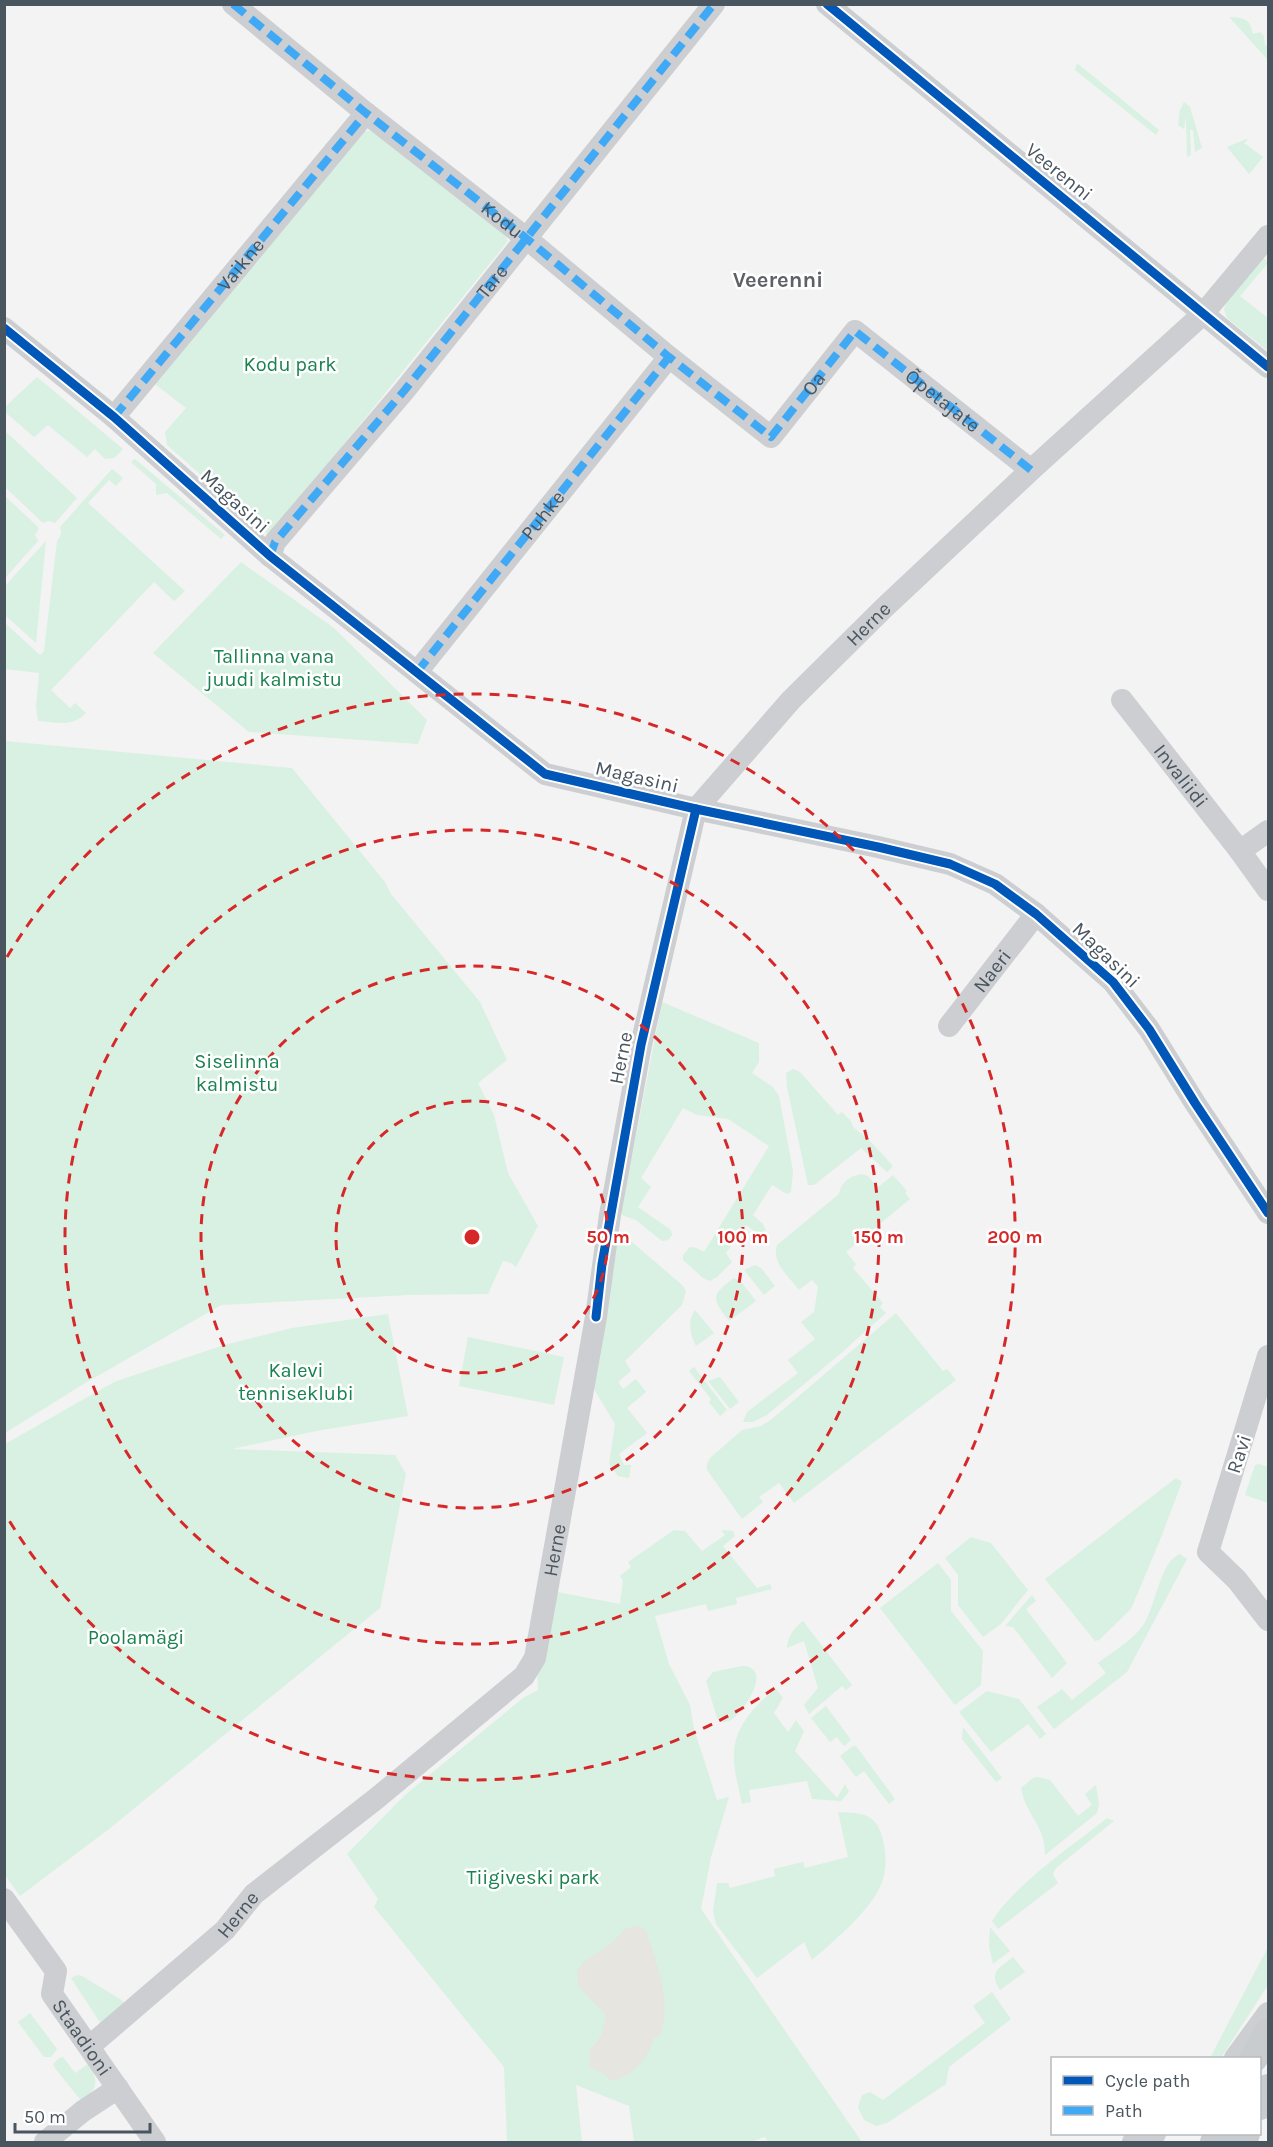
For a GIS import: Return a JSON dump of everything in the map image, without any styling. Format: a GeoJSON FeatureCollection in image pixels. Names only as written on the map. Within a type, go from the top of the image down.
{"type":"FeatureCollection","features":[{"type":"Feature","properties":{"kind":"main road"},"geometry":{"type":"LineString","coordinates":[[1255,2057],[1269,2032]]}},
{"type":"Feature","properties":{"kind":"main road"},"geometry":{"type":"LineString","coordinates":[[1261,2104],[1269,2088]]}},
{"type":"Feature","properties":{"kind":"street","name":"Kodu"},"geometry":{"type":"LineString","coordinates":[[233,4],[771,437]]}},
{"type":"Feature","properties":{"kind":"street","name":"Tare"},"geometry":{"type":"LineString","coordinates":[[270,556],[276,542],[404,391],[714,4]]}},
{"type":"Feature","properties":{"kind":"street","name":"Veerenni"},"geometry":{"type":"LineString","coordinates":[[827,4],[1269,367]]}},
{"type":"Feature","properties":{"kind":"street","name":"Vaikne"},"geometry":{"type":"LineString","coordinates":[[114,417],[366,113]]}},
{"type":"Feature","properties":{"kind":"street","name":"Herne"},"geometry":{"type":"LineString","coordinates":[[90,2046],[225,1930],[254,1894],[377,1798],[524,1677],[535,1658],[596,1317],[608,1224],[641,1045],[696,809],[791,700],[1031,470],[1203,314],[1269,236]]}},
{"type":"Feature","properties":{"kind":"street","name":"Magasini"},"geometry":{"type":"LineString","coordinates":[[4,328],[114,417],[270,556],[545,774],[950,864],[995,884],[1036,914],[1113,982],[1149,1029],[1195,1103],[1266,1206]]}},
{"type":"Feature","properties":{"kind":"street","name":"Õpetajate"},"geometry":{"type":"LineString","coordinates":[[855,331],[1031,470]]}},
{"type":"Feature","properties":{"kind":"street","name":"Oa"},"geometry":{"type":"LineString","coordinates":[[771,437],[855,331]]}},
{"type":"Feature","properties":{"kind":"street","name":"Puhke"},"geometry":{"type":"LineString","coordinates":[[417,672],[669,357]]}},
{"type":"Feature","properties":{"kind":"street","name":"Invaliidi"},"geometry":{"type":"LineString","coordinates":[[1122,700],[1269,890]]}},
{"type":"Feature","properties":{"kind":"street"},"geometry":{"type":"LineString","coordinates":[[1240,850],[1269,831]]}},
{"type":"Feature","properties":{"kind":"street","name":"Naeri"},"geometry":{"type":"LineString","coordinates":[[949,1026],[1036,914]]}},
{"type":"Feature","properties":{"kind":"street","name":"Ravi"},"geometry":{"type":"LineString","coordinates":[[1269,1356],[1208,1552],[1237,1580],[1269,1620]]}},
{"type":"Feature","properties":{"kind":"street","name":"Staadioni"},"geometry":{"type":"LineString","coordinates":[[4,1899],[56,1971],[52,1994],[155,2142]]}},
{"type":"Feature","properties":{"kind":"street"},"geometry":{"type":"LineString","coordinates":[[1236,2057],[1269,2013]]}},
{"type":"Feature","properties":{"kind":"street"},"geometry":{"type":"LineString","coordinates":[[45,2142],[83,2111],[118,2088]]}},
{"type":"Feature","properties":{"kind":"street"},"geometry":{"type":"LineString","coordinates":[[1133,2142],[1150,2135]]}},
{"type":"Feature","properties":{"kind":"green space"},"geometry":{"type":"Polygon","coordinates":[[[1229,17],[1246,20],[1253,34],[1260,32],[1264,36],[1265,46],[1268,45],[1268,60],[1229,17]]]}},
{"type":"Feature","properties":{"kind":"green space"},"geometry":{"type":"Polygon","coordinates":[[[1077,63],[1159,130],[1156,135],[1075,70],[1077,63]]]}},
{"type":"Feature","properties":{"kind":"green space"},"geometry":{"type":"Polygon","coordinates":[[[1184,102],[1190,107],[1202,148],[1195,152],[1193,130],[1190,130],[1191,155],[1187,157],[1186,117],[1184,129],[1178,125],[1180,110],[1184,102]]]}},
{"type":"Feature","properties":{"kind":"green space","name":"Kodu park"},"geometry":{"type":"Polygon","coordinates":[[[374,130],[506,236],[508,241],[270,536],[167,445],[165,432],[186,408],[152,382],[362,132],[374,130]]]}},
{"type":"Feature","properties":{"kind":"green space"},"geometry":{"type":"Polygon","coordinates":[[[1248,140],[1244,143],[1263,157],[1249,174],[1227,147],[1248,140]]]}},
{"type":"Feature","properties":{"kind":"green space"},"geometry":{"type":"Polygon","coordinates":[[[1263,257],[1268,263],[1240,296],[1268,318],[1268,351],[1227,318],[1224,309],[1227,301],[1263,257]]]}},
{"type":"Feature","properties":{"kind":"green space"},"geometry":{"type":"Polygon","coordinates":[[[37,377],[123,449],[114,458],[105,459],[95,449],[87,457],[48,425],[34,437],[5,412],[5,407],[37,377]]]}},
{"type":"Feature","properties":{"kind":"green space"},"geometry":{"type":"Polygon","coordinates":[[[4,430],[77,498],[55,523],[49,521],[43,523],[5,487],[4,430]]]}},
{"type":"Feature","properties":{"kind":"green space"},"geometry":{"type":"Polygon","coordinates":[[[135,459],[225,535],[221,539],[167,493],[156,495],[156,484],[131,462],[135,459]]]}},
{"type":"Feature","properties":{"kind":"green space"},"geometry":{"type":"Polygon","coordinates":[[[112,469],[123,478],[116,486],[109,480],[88,503],[185,591],[174,601],[154,582],[51,690],[70,708],[75,703],[86,713],[75,721],[69,722],[38,721],[36,706],[39,673],[5,669],[5,623],[40,655],[44,651],[60,527],[112,469]]]}},
{"type":"Feature","properties":{"kind":"green space"},"geometry":{"type":"Polygon","coordinates":[[[5,496],[39,528],[35,535],[38,541],[5,578],[5,496]]]}},
{"type":"Feature","properties":{"kind":"green space"},"geometry":{"type":"Polygon","coordinates":[[[46,541],[36,643],[5,615],[5,586],[46,541]]]}},
{"type":"Feature","properties":{"kind":"green space","name":"Tallinna vana juudi kalmistu"},"geometry":{"type":"Polygon","coordinates":[[[241,562],[334,628],[427,720],[418,744],[249,732],[153,653],[241,562]]]}},
{"type":"Feature","properties":{"kind":"green space","name":"Siselinna kalmistu"},"geometry":{"type":"Polygon","coordinates":[[[5,741],[292,768],[480,1002],[507,1060],[478,1083],[494,1115],[508,1173],[538,1226],[516,1267],[503,1261],[488,1294],[408,1295],[221,1305],[82,1385],[5,1433],[5,741]]]}},
{"type":"Feature","properties":{"kind":"green space"},"geometry":{"type":"Polygon","coordinates":[[[662,1002],[759,1043],[759,1062],[752,1073],[773,1087],[779,1096],[793,1171],[791,1192],[787,1194],[772,1185],[753,1215],[763,1224],[766,1231],[760,1235],[746,1225],[726,1253],[732,1262],[710,1281],[703,1278],[683,1260],[683,1255],[690,1247],[704,1252],[769,1146],[728,1119],[697,1115],[683,1108],[641,1178],[651,1187],[638,1207],[671,1230],[672,1235],[668,1240],[662,1241],[636,1220],[621,1213],[662,1002]]]}},
{"type":"Feature","properties":{"kind":"green space"},"geometry":{"type":"Polygon","coordinates":[[[793,1069],[800,1072],[838,1115],[842,1112],[851,1121],[853,1127],[870,1141],[893,1166],[887,1172],[861,1148],[814,1185],[808,1185],[787,1087],[786,1073],[793,1069]]]}},
{"type":"Feature","properties":{"kind":"green space"},"geometry":{"type":"Polygon","coordinates":[[[861,1174],[868,1176],[878,1187],[893,1175],[907,1191],[905,1193],[910,1199],[846,1252],[856,1264],[853,1268],[883,1303],[880,1307],[886,1313],[767,1415],[753,1422],[743,1422],[747,1412],[798,1373],[788,1360],[815,1339],[801,1322],[814,1312],[818,1287],[812,1280],[799,1290],[779,1263],[777,1245],[839,1194],[847,1180],[861,1174]]]}},
{"type":"Feature","properties":{"kind":"green space"},"geometry":{"type":"Polygon","coordinates":[[[618,1233],[632,1242],[686,1291],[682,1305],[625,1361],[631,1371],[618,1382],[623,1389],[636,1379],[646,1392],[627,1408],[647,1433],[619,1454],[624,1465],[631,1465],[629,1478],[618,1476],[609,1464],[615,1424],[591,1384],[618,1233]]]}},
{"type":"Feature","properties":{"kind":"green space"},"geometry":{"type":"Polygon","coordinates":[[[755,1265],[761,1268],[775,1286],[764,1295],[744,1270],[755,1265]]]}},
{"type":"Feature","properties":{"kind":"green space"},"geometry":{"type":"Polygon","coordinates":[[[734,1278],[742,1283],[756,1301],[729,1321],[719,1307],[716,1297],[721,1289],[734,1278]]]}},
{"type":"Feature","properties":{"kind":"green space"},"geometry":{"type":"Polygon","coordinates":[[[695,1310],[714,1333],[696,1346],[690,1328],[692,1314],[695,1310]]]}},
{"type":"Feature","properties":{"kind":"green space"},"geometry":{"type":"Polygon","coordinates":[[[896,1313],[943,1371],[947,1369],[956,1380],[794,1503],[779,1483],[759,1497],[763,1502],[742,1519],[707,1470],[710,1458],[742,1430],[761,1426],[772,1419],[896,1313]]]}},
{"type":"Feature","properties":{"kind":"green space","name":"Poolamägi"},"geometry":{"type":"Polygon","coordinates":[[[388,1314],[408,1416],[316,1431],[232,1449],[395,1455],[406,1474],[380,1608],[109,1829],[20,1896],[4,1874],[5,1444],[114,1382],[224,1345],[292,1328],[388,1314]]]}},
{"type":"Feature","properties":{"kind":"green space"},"geometry":{"type":"Polygon","coordinates":[[[468,1337],[564,1357],[554,1405],[459,1386],[468,1337]]]}},
{"type":"Feature","properties":{"kind":"green space"},"geometry":{"type":"Polygon","coordinates":[[[694,1367],[727,1410],[720,1416],[709,1402],[711,1399],[689,1371],[694,1367]]]}},
{"type":"Feature","properties":{"kind":"green space"},"geometry":{"type":"Polygon","coordinates":[[[720,1377],[739,1402],[730,1409],[708,1381],[720,1377]]]}},
{"type":"Feature","properties":{"kind":"green space"},"geometry":{"type":"Polygon","coordinates":[[[1255,1465],[1268,1467],[1268,1503],[1245,1495],[1255,1465]]]}},
{"type":"Feature","properties":{"kind":"green space"},"geometry":{"type":"Polygon","coordinates":[[[1176,1478],[1182,1482],[1131,1609],[1099,1640],[1095,1641],[1045,1579],[1176,1478]]]}},
{"type":"Feature","properties":{"kind":"green space","name":"Tiigiveski park"},"geometry":{"type":"Polygon","coordinates":[[[674,1530],[685,1531],[702,1551],[725,1535],[721,1530],[733,1531],[735,1536],[723,1546],[757,1588],[770,1584],[772,1589],[736,1598],[737,1604],[708,1611],[706,1604],[655,1616],[669,1664],[690,1705],[694,1729],[717,1800],[729,1797],[711,1857],[701,1909],[862,2142],[768,2142],[765,2137],[750,2142],[634,2142],[629,2106],[576,2085],[582,2142],[507,2142],[504,2067],[374,1907],[378,1899],[347,1854],[405,1795],[523,1698],[538,1690],[537,1670],[552,1591],[620,1604],[623,1581],[620,1576],[631,1567],[628,1562],[674,1530]]]}},
{"type":"Feature","properties":{"kind":"green space"},"geometry":{"type":"Polygon","coordinates":[[[971,1537],[991,1543],[1028,1590],[1001,1624],[983,1637],[958,1605],[958,1575],[945,1558],[971,1537]]]}},
{"type":"Feature","properties":{"kind":"green space"},"geometry":{"type":"Polygon","coordinates":[[[1180,1554],[1187,1559],[1127,1672],[1054,1729],[1037,1707],[1062,1689],[1072,1700],[1106,1673],[1098,1663],[1127,1642],[1142,1627],[1167,1566],[1180,1554]]]}},
{"type":"Feature","properties":{"kind":"green space"},"geometry":{"type":"Polygon","coordinates":[[[938,1563],[951,1580],[951,1611],[983,1651],[981,1685],[955,1705],[880,1608],[938,1563]]]}},
{"type":"Feature","properties":{"kind":"green space"},"geometry":{"type":"Polygon","coordinates":[[[1032,1595],[1036,1601],[1026,1609],[1067,1663],[1052,1678],[1013,1627],[1005,1626],[1032,1595]]]}},
{"type":"Feature","properties":{"kind":"green space"},"geometry":{"type":"Polygon","coordinates":[[[803,1621],[852,1685],[846,1690],[842,1686],[809,1714],[804,1705],[818,1688],[804,1641],[787,1648],[792,1633],[803,1621]]]}},
{"type":"Feature","properties":{"kind":"green space"},"geometry":{"type":"Polygon","coordinates":[[[742,1666],[751,1668],[756,1673],[754,1688],[735,1717],[722,1722],[717,1718],[706,1681],[713,1672],[742,1666]]]}},
{"type":"Feature","properties":{"kind":"green space"},"geometry":{"type":"Polygon","coordinates":[[[776,1689],[783,1698],[774,1713],[788,1732],[796,1720],[804,1731],[795,1751],[837,1798],[845,1784],[849,1792],[841,1801],[812,1799],[807,1781],[749,1790],[751,1802],[742,1804],[734,1765],[735,1743],[748,1717],[776,1689]]]}},
{"type":"Feature","properties":{"kind":"green space"},"geometry":{"type":"Polygon","coordinates":[[[987,1691],[1019,1699],[1046,1734],[1040,1739],[1028,1724],[991,1752],[959,1712],[987,1691]]]}},
{"type":"Feature","properties":{"kind":"green space"},"geometry":{"type":"Polygon","coordinates":[[[826,1706],[851,1740],[844,1746],[837,1737],[830,1742],[811,1718],[826,1706]]]}},
{"type":"Feature","properties":{"kind":"green space"},"geometry":{"type":"Polygon","coordinates":[[[963,1727],[1002,1778],[996,1782],[962,1739],[963,1727]]]}},
{"type":"Feature","properties":{"kind":"green space"},"geometry":{"type":"Polygon","coordinates":[[[856,1746],[895,1799],[889,1804],[864,1771],[856,1777],[840,1756],[856,1746]]]}},
{"type":"Feature","properties":{"kind":"green space"},"geometry":{"type":"Polygon","coordinates":[[[1033,1778],[1050,1780],[1078,1816],[1092,1805],[1085,1794],[1096,1785],[1099,1804],[1097,1813],[1045,1855],[1042,1836],[1021,1788],[1033,1778]]]}},
{"type":"Feature","properties":{"kind":"green space"},"geometry":{"type":"Polygon","coordinates":[[[838,1812],[861,1814],[877,1824],[885,1854],[885,1867],[880,1888],[850,1926],[812,1960],[804,1942],[757,1978],[716,1924],[713,1911],[717,1883],[728,1883],[730,1888],[775,1876],[774,1869],[803,1862],[805,1868],[848,1857],[838,1812]]]}},
{"type":"Feature","properties":{"kind":"green space"},"geometry":{"type":"Polygon","coordinates":[[[1107,1818],[1114,1821],[1056,1868],[1053,1874],[1058,1883],[998,1929],[992,1921],[1015,1893],[1029,1879],[1107,1818]]]}},
{"type":"Feature","properties":{"kind":"green space"},"geometry":{"type":"Polygon","coordinates":[[[990,1927],[1010,1951],[993,1964],[989,1947],[990,1927]]]}},
{"type":"Feature","properties":{"kind":"green space"},"geometry":{"type":"Polygon","coordinates":[[[1268,1947],[1268,1985],[1222,2057],[1211,2057],[1268,1947]]]}},
{"type":"Feature","properties":{"kind":"green space"},"geometry":{"type":"Polygon","coordinates":[[[1013,1957],[1025,1972],[1000,1990],[995,1975],[1013,1957]]]}},
{"type":"Feature","properties":{"kind":"green space"},"geometry":{"type":"Polygon","coordinates":[[[77,1975],[120,1999],[129,2007],[103,2027],[71,1978],[77,1975]]]}},
{"type":"Feature","properties":{"kind":"green space"},"geometry":{"type":"Polygon","coordinates":[[[992,1992],[1011,2019],[949,2067],[946,2084],[887,2123],[876,2126],[864,2120],[858,2107],[862,2095],[870,2092],[883,2100],[985,2023],[973,2006],[992,1992]]]}},
{"type":"Feature","properties":{"kind":"green space"},"geometry":{"type":"Polygon","coordinates":[[[30,2013],[57,2049],[51,2057],[44,2057],[18,2022],[30,2013]]]}},
{"type":"Feature","properties":{"kind":"green space"},"geometry":{"type":"Polygon","coordinates":[[[63,2057],[75,2073],[88,2064],[94,2075],[94,2089],[82,2102],[53,2064],[63,2057]]]}},
{"type":"Feature","properties":{"kind":"sand"},"geometry":{"type":"Polygon","coordinates":[[[636,1926],[646,1930],[662,1982],[664,2022],[660,2035],[653,2039],[648,2053],[638,2066],[625,2076],[611,2081],[604,2074],[589,2067],[590,2049],[602,2034],[605,2014],[578,1986],[577,1971],[584,1962],[613,1942],[625,1929],[636,1926]]]}},
{"type":"Feature","properties":{"kind":"marked path"},"geometry":{"type":"LineString","coordinates":[[233,4],[771,437],[855,331],[1031,470]]}},
{"type":"Feature","properties":{"kind":"marked path"},"geometry":{"type":"LineString","coordinates":[[270,556],[275,542],[404,391],[714,4]]}},
{"type":"Feature","properties":{"kind":"marked path"},"geometry":{"type":"LineString","coordinates":[[114,417],[366,113]]}},
{"type":"Feature","properties":{"kind":"marked path"},"geometry":{"type":"LineString","coordinates":[[417,672],[669,357]]}},
{"type":"Feature","properties":{"kind":"cycle path"},"geometry":{"type":"LineString","coordinates":[[827,4],[1268,367]]}},
{"type":"Feature","properties":{"kind":"cycle path"},"geometry":{"type":"LineString","coordinates":[[4,328],[114,417],[270,556],[545,774],[950,864],[995,884],[1036,914],[1113,982],[1149,1029],[1268,1213]]}},
{"type":"Feature","properties":{"kind":"cycle path"},"geometry":{"type":"LineString","coordinates":[[596,1317],[602,1264],[641,1045],[696,809]]}},
{"type":"Feature","properties":{"kind":"district","name":"Veerenni"},"geometry":{"type":"Point","coordinates":[778,280]}},
{"type":"Feature","properties":{"kind":"park label","name":"Kalevi tenniseklubi"},"geometry":{"type":"Point","coordinates":[296,1382]}}]}
